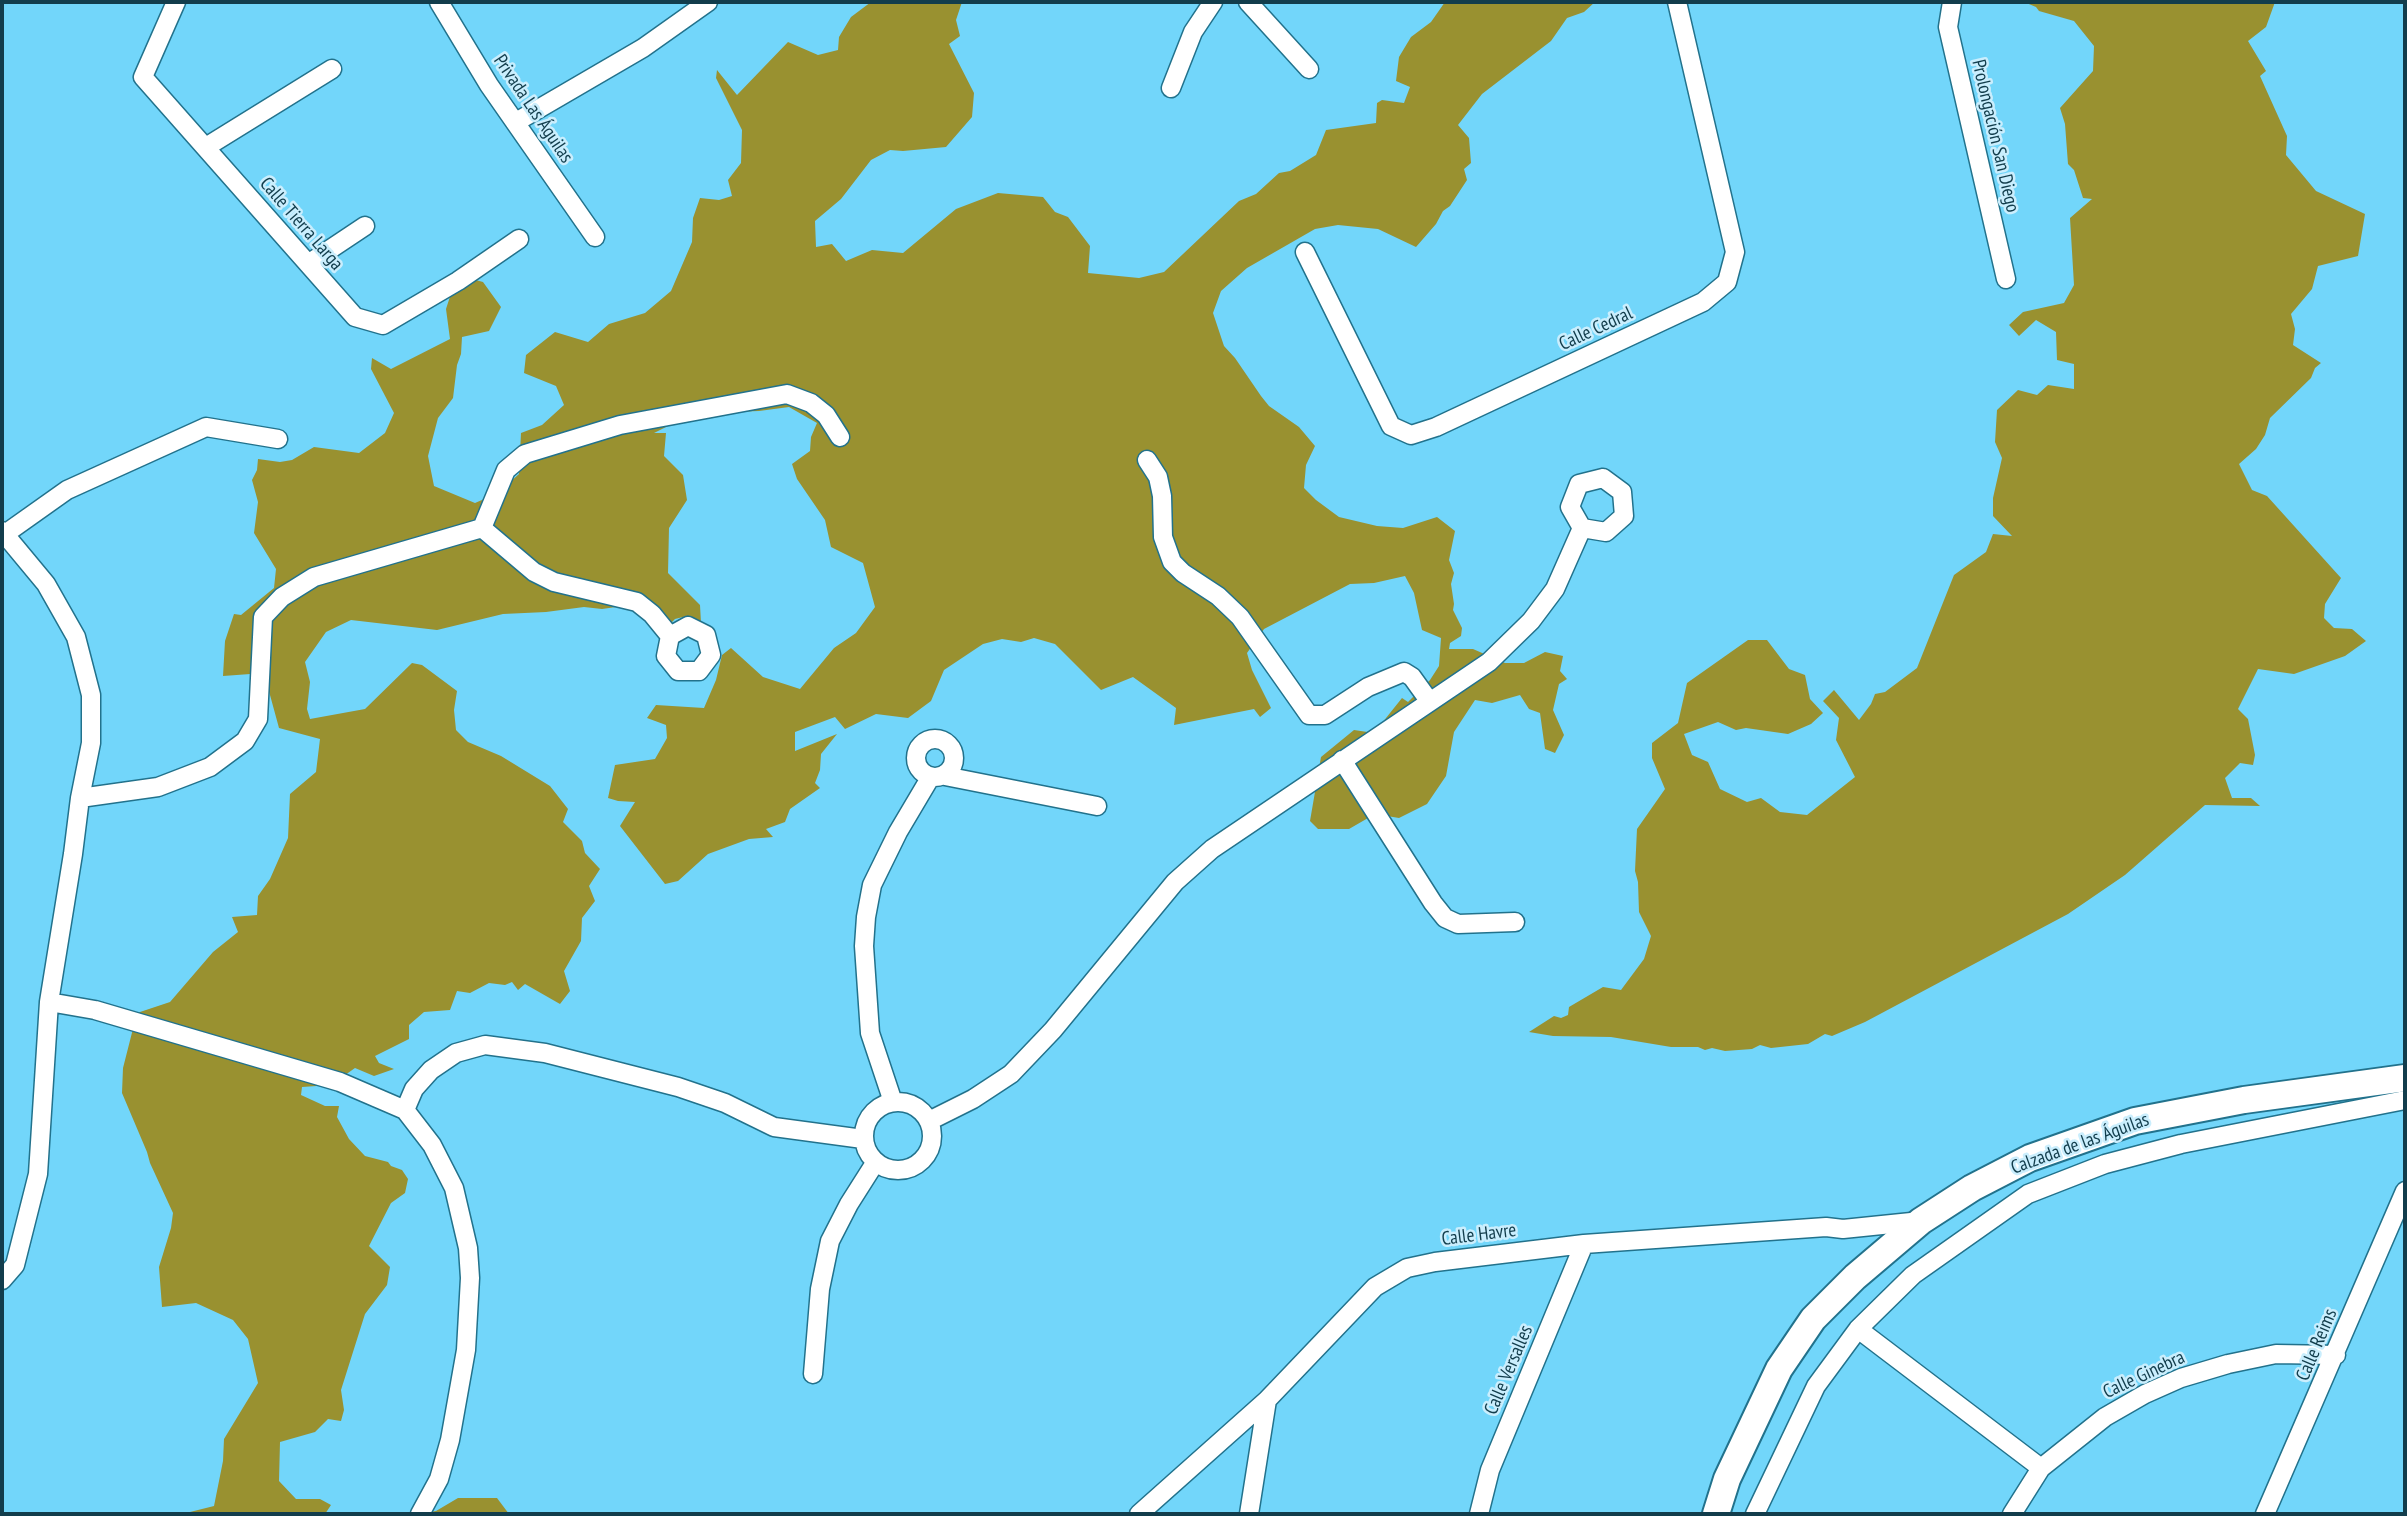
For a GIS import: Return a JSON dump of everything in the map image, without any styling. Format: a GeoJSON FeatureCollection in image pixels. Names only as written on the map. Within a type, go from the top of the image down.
{"type":"FeatureCollection","features":[{"type":"Feature","properties":{"kind":"main road","name":"Calzada de las Águilas"},"geometry":{"type":"LineString","coordinates":[[1716,1514],[1727,1479],[1779,1369],[1814,1319],[1855,1277],[1921,1220],[1972,1188],[2030,1158],[2135,1121],[2244,1100],[2405,1078]]}},
{"type":"Feature","properties":{"kind":"street","name":"Calle Tierra Larga"},"geometry":{"type":"LineString","coordinates":[[176,2],[143,77],[355,317],[383,325],[458,281],[519,239]]}},
{"type":"Feature","properties":{"kind":"street","name":"Privada Las Águilas"},"geometry":{"type":"LineString","coordinates":[[439,2],[489,85],[594,237]]}},
{"type":"Feature","properties":{"kind":"street"},"geometry":{"type":"LineString","coordinates":[[516,122],[643,48],[708,2]]}},
{"type":"Feature","properties":{"kind":"street"},"geometry":{"type":"LineString","coordinates":[[1171,88],[1194,32],[1213,2]]}},
{"type":"Feature","properties":{"kind":"street"},"geometry":{"type":"LineString","coordinates":[[1248,2],[1308,69]]}},
{"type":"Feature","properties":{"kind":"street","name":"Calle Cedral"},"geometry":{"type":"LineString","coordinates":[[1305,252],[1391,426],[1410,435],[1436,427],[1703,302],[1727,282],[1735,252],[1677,2]]}},
{"type":"Feature","properties":{"kind":"street","name":"Prolongación San Diego"},"geometry":{"type":"LineString","coordinates":[[1952,2],[1948,27],[2006,279]]}},
{"type":"Feature","properties":{"kind":"street"},"geometry":{"type":"LineString","coordinates":[[206,147],[332,69]]}},
{"type":"Feature","properties":{"kind":"street"},"geometry":{"type":"LineString","coordinates":[[308,264],[365,226]]}},
{"type":"Feature","properties":{"kind":"street"},"geometry":{"type":"LineString","coordinates":[[482,528],[506,470],[525,454],[620,425],[787,394],[811,403],[827,415],[840,436]]}},
{"type":"Feature","properties":{"kind":"street"},"geometry":{"type":"LineString","coordinates":[[2,1280],[15,1265],[38,1174],[48,1002],[74,854],[80,798],[92,743],[91,695],[76,637],[46,584],[3,532],[67,490],[206,427],[278,439]]}},
{"type":"Feature","properties":{"kind":"street"},"geometry":{"type":"LineString","coordinates":[[1147,460],[1158,477],[1163,496],[1163,537],[1172,562],[1183,573],[1218,596],[1240,617],[1309,715],[1325,715],[1368,687],[1404,672],[1412,677],[1430,702]]}},
{"type":"Feature","properties":{"kind":"street"},"geometry":{"type":"LineString","coordinates":[[482,528],[534,572],[554,582],[637,602],[652,614],[670,636]]}},
{"type":"Feature","properties":{"kind":"street"},"geometry":{"type":"LineString","coordinates":[[80,798],[158,787],[210,766],[245,741],[258,719],[264,617],[282,597],[314,577],[482,528]]}},
{"type":"Feature","properties":{"kind":"street"},"geometry":{"type":"LineString","coordinates":[[929,1121],[973,1099],[1011,1074],[1053,1030],[1175,882],[1212,849],[1489,662],[1531,621],[1555,589],[1582,528]]}},
{"type":"Feature","properties":{"kind":"street"},"geometry":{"type":"LineString","coordinates":[[1342,760],[1445,918],[1458,924],[1515,922]]}},
{"type":"Feature","properties":{"kind":"street"},"geometry":{"type":"LineString","coordinates":[[893,1102],[870,1033],[864,946],[872,886],[898,832],[937,777],[1097,806]]}},
{"type":"Feature","properties":{"kind":"street"},"geometry":{"type":"LineString","coordinates":[[48,1002],[95,1010],[340,1082],[405,1110],[432,1145],[453,1188],[468,1248],[470,1278],[466,1350],[450,1440],[439,1479],[420,1514]]}},
{"type":"Feature","properties":{"kind":"street"},"geometry":{"type":"LineString","coordinates":[[405,1110],[414,1089],[431,1070],[456,1053],[485,1045],[545,1052],[678,1087],[724,1103],[774,1127],[863,1139]]}},
{"type":"Feature","properties":{"kind":"street","name":"Calzada de las Águilas"},"geometry":{"type":"LineString","coordinates":[[1755,1514],[1816,1387],[1858,1329],[1913,1275],[2028,1194],[2105,1164],[2181,1144],[2405,1100]]}},
{"type":"Feature","properties":{"kind":"street"},"geometry":{"type":"LineString","coordinates":[[893,1102],[911,1104],[922,1111],[929,1121],[932,1132],[927,1154],[909,1169],[897,1171],[886,1168],[875,1163],[867,1152],[863,1139],[867,1121],[880,1107],[893,1102]]}},
{"type":"Feature","properties":{"kind":"street"},"geometry":{"type":"LineString","coordinates":[[813,1374],[820,1289],[830,1241],[875,1163]]}},
{"type":"Feature","properties":{"kind":"street","name":"Calle Reims"},"geometry":{"type":"LineString","coordinates":[[2265,1514],[2405,1191]]}},
{"type":"Feature","properties":{"kind":"street","name":"Calle Havre"},"geometry":{"type":"LineString","coordinates":[[1139,1514],[1267,1400],[1375,1287],[1406,1268],[1434,1262],[1584,1244],[1826,1227],[1843,1229],[1921,1220]]}},
{"type":"Feature","properties":{"kind":"street","name":"Calle Versalles"},"geometry":{"type":"LineString","coordinates":[[1479,1514],[1490,1470],[1584,1244]]}},
{"type":"Feature","properties":{"kind":"street"},"geometry":{"type":"LineString","coordinates":[[1858,1329],[2041,1468]]}},
{"type":"Feature","properties":{"kind":"street","name":"Calle Ginebra"},"geometry":{"type":"LineString","coordinates":[[2012,1514],[2041,1468],[2105,1417],[2146,1394],[2181,1378],[2276,1354],[2336,1355]]}},
{"type":"Feature","properties":{"kind":"street"},"geometry":{"type":"LineString","coordinates":[[1249,1514],[1267,1400]]}},
{"type":"Feature","properties":{"kind":"shaded area"},"geometry":{"type":"Polygon","coordinates":[[[871,2],[962,2],[956,20],[960,36],[949,44],[974,93],[972,117],[946,147],[890,150],[871,160],[841,199],[815,221],[816,247],[832,244],[846,261],[872,250],[903,253],[956,209],[998,193],[1043,197],[1055,212],[1068,217],[1090,246],[1088,273],[1139,278],[1164,272],[1239,201],[1256,194],[1279,173],[1290,171],[1316,155],[1326,130],[1376,123],[1377,103],[1382,100],[1404,103],[1410,87],[1396,81],[1399,57],[1411,37],[1431,22],[1445,2],[1595,2],[1584,12],[1567,18],[1551,41],[1482,94],[1458,125],[1469,138],[1471,163],[1464,169],[1467,180],[1450,206],[1443,211],[1436,224],[1416,247],[1378,229],[1338,225],[1315,229],[1247,268],[1221,291],[1213,313],[1224,346],[1261,396],[1269,406],[1299,427],[1315,446],[1306,465],[1304,488],[1316,500],[1339,517],[1377,526],[1403,528],[1437,517],[1455,531],[1449,560],[1454,573],[1451,584],[1453,610],[1462,628],[1461,636],[1450,643],[1449,649],[1473,649],[1505,663],[1524,663],[1545,652],[1563,656],[1560,671],[1567,679],[1559,684],[1553,710],[1564,735],[1555,753],[1545,749],[1540,713],[1529,709],[1520,695],[1492,703],[1475,700],[1454,732],[1446,776],[1427,804],[1399,818],[1375,814],[1349,829],[1318,829],[1310,821],[1321,757],[1354,730],[1374,733],[1402,698],[1408,702],[1430,680],[1439,666],[1441,638],[1422,630],[1414,593],[1405,576],[1374,583],[1350,584],[1264,629],[1247,653],[1252,670],[1271,708],[1260,717],[1254,709],[1174,725],[1176,708],[1133,677],[1101,690],[1055,644],[1034,638],[1021,642],[1002,639],[983,644],[944,670],[931,701],[908,718],[876,714],[845,729],[835,717],[795,732],[795,751],[837,734],[821,754],[820,770],[815,783],[820,788],[790,809],[785,822],[766,829],[773,837],[749,839],[708,854],[678,881],[665,884],[620,826],[635,802],[608,798],[615,765],[655,759],[667,738],[666,725],[647,718],[656,705],[704,708],[716,680],[722,655],[731,648],[763,677],[800,689],[834,648],[856,633],[875,607],[863,563],[831,547],[825,520],[797,479],[792,464],[810,451],[811,437],[817,423],[789,407],[704,413],[678,421],[654,433],[666,433],[664,456],[683,475],[687,500],[669,528],[668,573],[700,605],[701,623],[687,616],[675,619],[666,628],[642,612],[620,603],[616,607],[602,609],[584,607],[503,614],[437,630],[351,620],[326,632],[305,662],[310,682],[307,709],[310,719],[365,709],[412,663],[422,665],[457,691],[454,710],[456,730],[468,742],[501,756],[550,786],[568,809],[563,822],[582,841],[585,853],[600,869],[589,886],[595,901],[582,918],[581,941],[564,971],[570,991],[560,1004],[525,984],[518,990],[512,982],[505,985],[489,983],[470,993],[457,991],[450,1010],[424,1012],[409,1025],[409,1039],[375,1056],[379,1063],[394,1069],[374,1076],[355,1068],[331,1085],[302,1087],[301,1095],[325,1106],[339,1106],[337,1117],[349,1139],[365,1156],[388,1162],[402,1170],[408,1179],[405,1193],[391,1203],[369,1246],[390,1267],[387,1285],[365,1314],[341,1390],[344,1410],[341,1421],[328,1419],[315,1432],[280,1442],[279,1481],[296,1499],[320,1499],[331,1505],[325,1514],[189,1514],[214,1506],[223,1461],[224,1439],[258,1383],[248,1339],[233,1320],[196,1303],[162,1307],[159,1267],[173,1213],[122,1093],[123,1068],[137,1013],[170,1002],[213,952],[238,932],[232,917],[257,915],[258,896],[270,879],[288,838],[290,794],[316,772],[320,739],[279,728],[264,673],[223,676],[225,641],[234,614],[241,615],[274,588],[276,569],[254,533],[258,502],[252,480],[258,459],[280,462],[292,460],[314,447],[359,453],[385,433],[394,413],[371,369],[372,358],[391,369],[450,339],[446,309],[457,275],[483,282],[501,307],[489,331],[462,337],[453,398],[438,418],[428,456],[434,486],[475,503],[498,493],[519,474],[521,433],[542,425],[564,405],[556,386],[524,373],[526,355],[555,332],[588,342],[609,324],[645,313],[671,291],[692,242],[693,218],[700,198],[719,200],[732,196],[728,180],[741,163],[742,130],[716,78],[717,70],[737,95],[788,42],[818,55],[838,50],[839,37],[851,17],[871,2]]]}},
{"type":"Feature","properties":{"kind":"shaded area"},"geometry":{"type":"Polygon","coordinates":[[[2024,2],[2275,2],[2266,27],[2248,41],[2266,71],[2260,76],[2287,136],[2286,155],[2316,191],[2365,214],[2358,256],[2318,266],[2312,289],[2291,314],[2295,329],[2293,345],[2321,363],[2315,368],[2311,378],[2270,418],[2265,435],[2256,449],[2239,464],[2252,490],[2267,496],[2341,578],[2325,604],[2324,618],[2334,628],[2352,629],[2366,641],[2345,656],[2294,674],[2258,669],[2238,709],[2248,719],[2255,755],[2253,765],[2240,763],[2225,778],[2232,798],[2251,798],[2260,806],[2205,805],[2125,875],[2068,914],[1865,1022],[1832,1036],[1825,1034],[1808,1044],[1771,1048],[1760,1045],[1752,1049],[1725,1051],[1671,1047],[1611,1037],[1553,1036],[1529,1032],[1554,1016],[1561,1018],[1568,1015],[1569,1007],[1603,987],[1621,990],[1644,959],[1651,936],[1639,912],[1635,871],[1637,829],[1665,789],[1652,758],[1652,743],[1678,723],[1687,683],[1748,640],[1767,640],[1789,669],[1805,675],[1810,699],[1823,713],[1811,724],[1788,734],[1746,728],[1736,730],[1718,722],[1684,734],[1692,755],[1708,762],[1720,789],[1747,802],[1761,798],[1780,812],[1807,815],[1855,777],[1836,740],[1839,718],[1823,701],[1834,690],[1859,720],[1875,694],[1885,692],[1917,668],[1954,575],[1986,552],[1993,534],[2012,536],[1993,516],[1993,498],[2002,458],[1995,442],[1997,410],[2018,390],[2037,395],[2048,385],[2074,389],[2074,364],[2057,360],[2056,332],[2036,320],[2019,336],[2009,325],[2023,312],[2064,303],[2074,285],[2070,218],[2092,199],[2083,198],[2074,170],[2068,164],[2065,124],[2060,108],[2093,71],[2094,46],[2074,21],[2039,11],[2024,2]]]}},
{"type":"Feature","properties":{"kind":"shaded area"},"geometry":{"type":"Polygon","coordinates":[[[458,1498],[497,1498],[509,1514],[417,1514],[436,1511],[458,1498]]]}}]}
